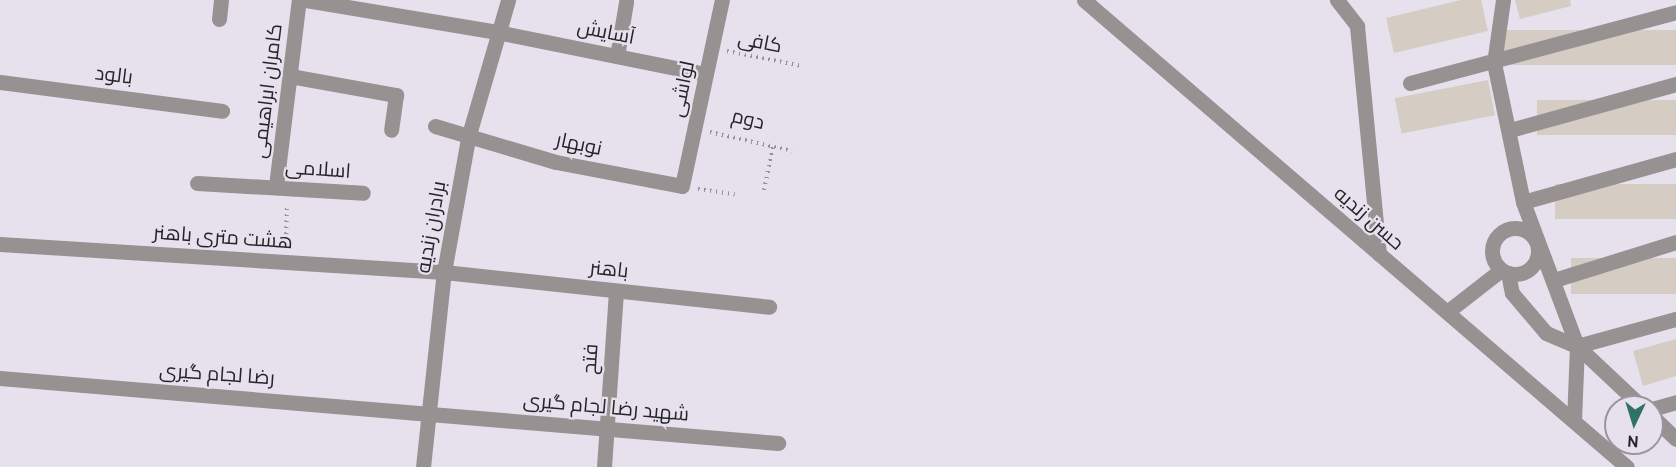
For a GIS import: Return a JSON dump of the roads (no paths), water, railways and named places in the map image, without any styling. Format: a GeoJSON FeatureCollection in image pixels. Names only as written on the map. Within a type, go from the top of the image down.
{"type":"FeatureCollection","features":[{"type":"Feature","properties":{"kind":"street"},"geometry":{"type":"LineString","coordinates":[[219,19],[221,0]]}},
{"type":"Feature","properties":{"kind":"street","name":"کامران ابراهیمی"},"geometry":{"type":"LineString","coordinates":[[282,187],[290,76],[299,0]]}},
{"type":"Feature","properties":{"kind":"street","name":"آسایش"},"geometry":{"type":"LineString","coordinates":[[306,0],[497,32],[706,74]]}},
{"type":"Feature","properties":{"kind":"street","name":"برادران زندیه"},"geometry":{"type":"LineString","coordinates":[[423,467],[444,272],[468,138],[508,0]]}},
{"type":"Feature","properties":{"kind":"street","name":"لواشی"},"geometry":{"type":"LineString","coordinates":[[682,186],[722,0]]}},
{"type":"Feature","properties":{"kind":"street","name":"حسن زندیه"},"geometry":{"type":"LineString","coordinates":[[1084,0],[1628,467]]}},
{"type":"Feature","properties":{"kind":"street"},"geometry":{"type":"LineString","coordinates":[[1337,0],[1357,26],[1379,254]]}},
{"type":"Feature","properties":{"kind":"street"},"geometry":{"type":"LineString","coordinates":[[1503,0],[1494,63],[1510,130],[1523,202],[1537,245],[1554,280],[1577,346],[1574,421]]}},
{"type":"Feature","properties":{"kind":"street"},"geometry":{"type":"LineString","coordinates":[[616,56],[626,2]]}},
{"type":"Feature","properties":{"kind":"street"},"geometry":{"type":"LineString","coordinates":[[1410,83],[1494,63],[1676,12]]}},
{"type":"Feature","properties":{"kind":"street"},"geometry":{"type":"LineString","coordinates":[[290,76],[396,95],[391,130]]}},
{"type":"Feature","properties":{"kind":"street","name":"بالود"},"geometry":{"type":"LineString","coordinates":[[0,82],[222,111]]}},
{"type":"Feature","properties":{"kind":"street"},"geometry":{"type":"LineString","coordinates":[[1510,130],[1676,84]]}},
{"type":"Feature","properties":{"kind":"street"},"geometry":{"type":"LineString","coordinates":[[435,126],[468,138]]}},
{"type":"Feature","properties":{"kind":"street","name":"نوبهار"},"geometry":{"type":"LineString","coordinates":[[468,138],[556,162],[682,186]]}},
{"type":"Feature","properties":{"kind":"street"},"geometry":{"type":"LineString","coordinates":[[1523,202],[1676,159]]}},
{"type":"Feature","properties":{"kind":"street","name":"اسلامی"},"geometry":{"type":"LineString","coordinates":[[197,183],[363,193]]}},
{"type":"Feature","properties":{"kind":"street"},"geometry":{"type":"LineString","coordinates":[[1447,312],[1504,271],[1528,270],[1537,259],[1537,245],[1521,229],[1499,235],[1493,257],[1504,271],[1512,293],[1546,333],[1577,346],[1629,395]]}},
{"type":"Feature","properties":{"kind":"street"},"geometry":{"type":"LineString","coordinates":[[1554,280],[1676,242]]}},
{"type":"Feature","properties":{"kind":"street","name":"هشت متری باهنر"},"geometry":{"type":"LineString","coordinates":[[0,244],[444,272]]}},
{"type":"Feature","properties":{"kind":"street","name":"باهنر"},"geometry":{"type":"LineString","coordinates":[[444,272],[769,307]]}},
{"type":"Feature","properties":{"kind":"street","name":"فتح"},"geometry":{"type":"LineString","coordinates":[[604,467],[616,291]]}},
{"type":"Feature","properties":{"kind":"street"},"geometry":{"type":"LineString","coordinates":[[1577,346],[1676,319]]}},
{"type":"Feature","properties":{"kind":"street","name":"رضا لجام گیری"},"geometry":{"type":"LineString","coordinates":[[0,378],[430,412]]}},
{"type":"Feature","properties":{"kind":"street","name":"شهید رضا لجام گیری"},"geometry":{"type":"LineString","coordinates":[[430,412],[778,443]]}},
{"type":"Feature","properties":{"kind":"street"},"geometry":{"type":"LineString","coordinates":[[1664,428],[1676,439]]}}]}
